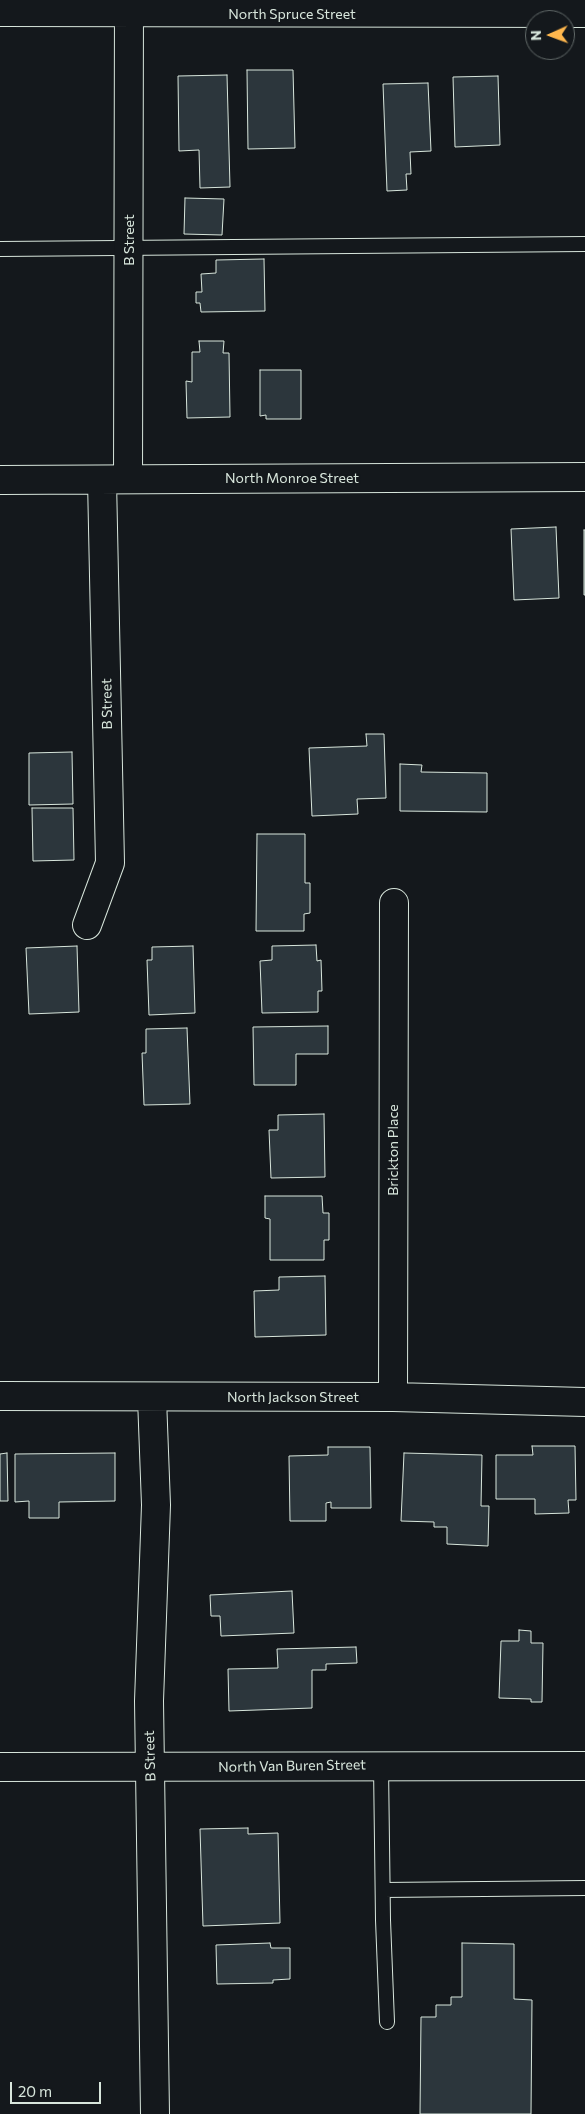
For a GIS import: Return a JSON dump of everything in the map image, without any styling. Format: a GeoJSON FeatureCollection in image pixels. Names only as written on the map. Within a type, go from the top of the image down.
{"type":"FeatureCollection","features":[{"type":"Feature","properties":{"kind":"street","name":"North Spruce Street"},"geometry":{"type":"LineString","coordinates":[[0,12],[129,7],[585,14]]}},
{"type":"Feature","properties":{"kind":"street","name":"B Street"},"geometry":{"type":"LineString","coordinates":[[87,925],[110,863],[115,480],[128,249],[129,7]]}},
{"type":"Feature","properties":{"kind":"street","name":"North Monroe Street"},"geometry":{"type":"LineString","coordinates":[[0,480],[585,477]]}},
{"type":"Feature","properties":{"kind":"street","name":"Brickton Place"},"geometry":{"type":"LineString","coordinates":[[394,903],[394,1397]]}},
{"type":"Feature","properties":{"kind":"street","name":"North Jackson Street"},"geometry":{"type":"LineString","coordinates":[[0,1396],[152,1398],[394,1397],[585,1402]]}},
{"type":"Feature","properties":{"kind":"street","name":"B Street"},"geometry":{"type":"LineString","coordinates":[[152,1398],[156,1505],[149,1692],[155,2114]]}},
{"type":"Feature","properties":{"kind":"street","name":"North Van Buren Street"},"geometry":{"type":"LineString","coordinates":[[0,1767],[585,1766]]}},
{"type":"Feature","properties":{"kind":"lane"},"geometry":{"type":"LineString","coordinates":[[0,249],[585,244]]}},
{"type":"Feature","properties":{"kind":"lane"},"geometry":{"type":"LineString","coordinates":[[382,1766],[387,2022]]}},
{"type":"Feature","properties":{"kind":"lane"},"geometry":{"type":"LineString","coordinates":[[383,1890],[585,1888]]}},
{"type":"Feature","properties":{"kind":"building"},"geometry":{"type":"Polygon","coordinates":[[[247,70],[293,70],[295,148],[248,149],[247,70]]]}},
{"type":"Feature","properties":{"kind":"building"},"geometry":{"type":"Polygon","coordinates":[[[227,75],[230,187],[200,188],[199,150],[179,151],[178,76],[227,75]]]}},
{"type":"Feature","properties":{"kind":"building"},"geometry":{"type":"Polygon","coordinates":[[[498,76],[500,145],[455,147],[453,77],[498,76]]]}},
{"type":"Feature","properties":{"kind":"building"},"geometry":{"type":"Polygon","coordinates":[[[428,83],[431,151],[410,152],[411,174],[406,174],[407,190],[387,191],[383,84],[428,83]]]}},
{"type":"Feature","properties":{"kind":"building"},"geometry":{"type":"Polygon","coordinates":[[[185,198],[224,199],[222,235],[184,234],[185,198]]]}},
{"type":"Feature","properties":{"kind":"building"},"geometry":{"type":"Polygon","coordinates":[[[264,259],[265,311],[201,312],[200,303],[196,303],[196,292],[202,292],[201,274],[216,273],[216,260],[264,259]]]}},
{"type":"Feature","properties":{"kind":"building"},"geometry":{"type":"Polygon","coordinates":[[[199,341],[224,341],[223,353],[229,353],[230,417],[187,418],[186,381],[192,382],[192,352],[200,352],[199,341]]]}},
{"type":"Feature","properties":{"kind":"building"},"geometry":{"type":"Polygon","coordinates":[[[260,370],[301,370],[301,419],[266,419],[266,415],[260,416],[260,370]]]}},
{"type":"Feature","properties":{"kind":"building"},"geometry":{"type":"Polygon","coordinates":[[[556,527],[559,598],[514,600],[511,529],[556,527]]]}},
{"type":"Feature","properties":{"kind":"building"},"geometry":{"type":"Polygon","coordinates":[[[585,530],[585,595],[584,595],[585,530]]]}},
{"type":"Feature","properties":{"kind":"building"},"geometry":{"type":"Polygon","coordinates":[[[366,734],[384,734],[386,798],[357,799],[358,814],[312,816],[309,748],[367,746],[366,734]]]}},
{"type":"Feature","properties":{"kind":"building"},"geometry":{"type":"Polygon","coordinates":[[[72,752],[73,804],[29,805],[29,753],[72,752]]]}},
{"type":"Feature","properties":{"kind":"building"},"geometry":{"type":"Polygon","coordinates":[[[400,764],[422,765],[421,772],[487,773],[487,812],[400,811],[400,764]]]}},
{"type":"Feature","properties":{"kind":"building"},"geometry":{"type":"Polygon","coordinates":[[[32,808],[73,808],[74,860],[33,861],[32,808]]]}},
{"type":"Feature","properties":{"kind":"building"},"geometry":{"type":"Polygon","coordinates":[[[257,834],[305,834],[305,883],[310,883],[310,913],[304,914],[304,931],[256,931],[257,834]]]}},
{"type":"Feature","properties":{"kind":"building"},"geometry":{"type":"Polygon","coordinates":[[[316,945],[317,961],[321,960],[322,991],[318,991],[318,1012],[262,1013],[260,961],[272,960],[272,946],[316,945]]]}},
{"type":"Feature","properties":{"kind":"building"},"geometry":{"type":"Polygon","coordinates":[[[77,946],[79,1012],[29,1014],[26,948],[77,946]]]}},
{"type":"Feature","properties":{"kind":"building"},"geometry":{"type":"Polygon","coordinates":[[[193,946],[195,1013],[149,1015],[147,960],[152,960],[152,947],[193,946]]]}},
{"type":"Feature","properties":{"kind":"building"},"geometry":{"type":"Polygon","coordinates":[[[328,1026],[328,1054],[296,1054],[296,1085],[254,1085],[253,1027],[328,1026]]]}},
{"type":"Feature","properties":{"kind":"building"},"geometry":{"type":"Polygon","coordinates":[[[187,1028],[190,1104],[144,1105],[142,1053],[146,1053],[146,1029],[187,1028]]]}},
{"type":"Feature","properties":{"kind":"building"},"geometry":{"type":"Polygon","coordinates":[[[324,1114],[325,1177],[271,1178],[269,1130],[278,1130],[278,1115],[324,1114]]]}},
{"type":"Feature","properties":{"kind":"building"},"geometry":{"type":"Polygon","coordinates":[[[265,1196],[322,1196],[323,1213],[329,1213],[329,1240],[324,1240],[324,1260],[270,1260],[270,1219],[265,1218],[265,1196]]]}},
{"type":"Feature","properties":{"kind":"building"},"geometry":{"type":"Polygon","coordinates":[[[325,1276],[326,1335],[255,1337],[254,1291],[279,1290],[279,1277],[325,1276]]]}},
{"type":"Feature","properties":{"kind":"building"},"geometry":{"type":"Polygon","coordinates":[[[532,1446],[575,1446],[576,1500],[568,1500],[569,1513],[535,1514],[535,1499],[496,1499],[496,1455],[533,1455],[532,1446]]]}},
{"type":"Feature","properties":{"kind":"building"},"geometry":{"type":"Polygon","coordinates":[[[328,1447],[370,1447],[371,1508],[331,1508],[331,1502],[326,1503],[326,1521],[290,1521],[289,1456],[328,1455],[328,1447]]]}},
{"type":"Feature","properties":{"kind":"building"},"geometry":{"type":"Polygon","coordinates":[[[7,1453],[8,1501],[0,1501],[0,1454],[7,1453]]]}},
{"type":"Feature","properties":{"kind":"building"},"geometry":{"type":"Polygon","coordinates":[[[115,1453],[115,1501],[59,1502],[59,1518],[29,1518],[29,1501],[15,1502],[15,1454],[115,1453]]]}},
{"type":"Feature","properties":{"kind":"building"},"geometry":{"type":"Polygon","coordinates":[[[404,1453],[482,1455],[481,1506],[489,1506],[488,1546],[447,1544],[447,1527],[434,1527],[434,1522],[401,1521],[404,1453]]]}},
{"type":"Feature","properties":{"kind":"building"},"geometry":{"type":"Polygon","coordinates":[[[292,1591],[294,1633],[221,1636],[220,1616],[211,1616],[210,1595],[292,1591]]]}},
{"type":"Feature","properties":{"kind":"building"},"geometry":{"type":"Polygon","coordinates":[[[519,1630],[531,1631],[531,1643],[543,1643],[542,1702],[531,1702],[531,1699],[499,1698],[501,1641],[519,1641],[519,1630]]]}},
{"type":"Feature","properties":{"kind":"building"},"geometry":{"type":"Polygon","coordinates":[[[356,1647],[357,1663],[326,1664],[326,1670],[312,1670],[312,1708],[229,1711],[228,1669],[278,1668],[277,1649],[356,1647]]]}},
{"type":"Feature","properties":{"kind":"building"},"geometry":{"type":"Polygon","coordinates":[[[248,1828],[248,1834],[278,1833],[280,1923],[203,1926],[200,1829],[248,1828]]]}},
{"type":"Feature","properties":{"kind":"building"},"geometry":{"type":"Polygon","coordinates":[[[270,1943],[271,1948],[290,1948],[290,1979],[273,1980],[273,1983],[217,1984],[216,1945],[270,1943]]]}},
{"type":"Feature","properties":{"kind":"building"},"geometry":{"type":"Polygon","coordinates":[[[462,1943],[514,1944],[514,1999],[532,2000],[531,2114],[420,2114],[421,2017],[436,2017],[436,2005],[451,2005],[451,1997],[462,1997],[462,1943]]]}}]}
